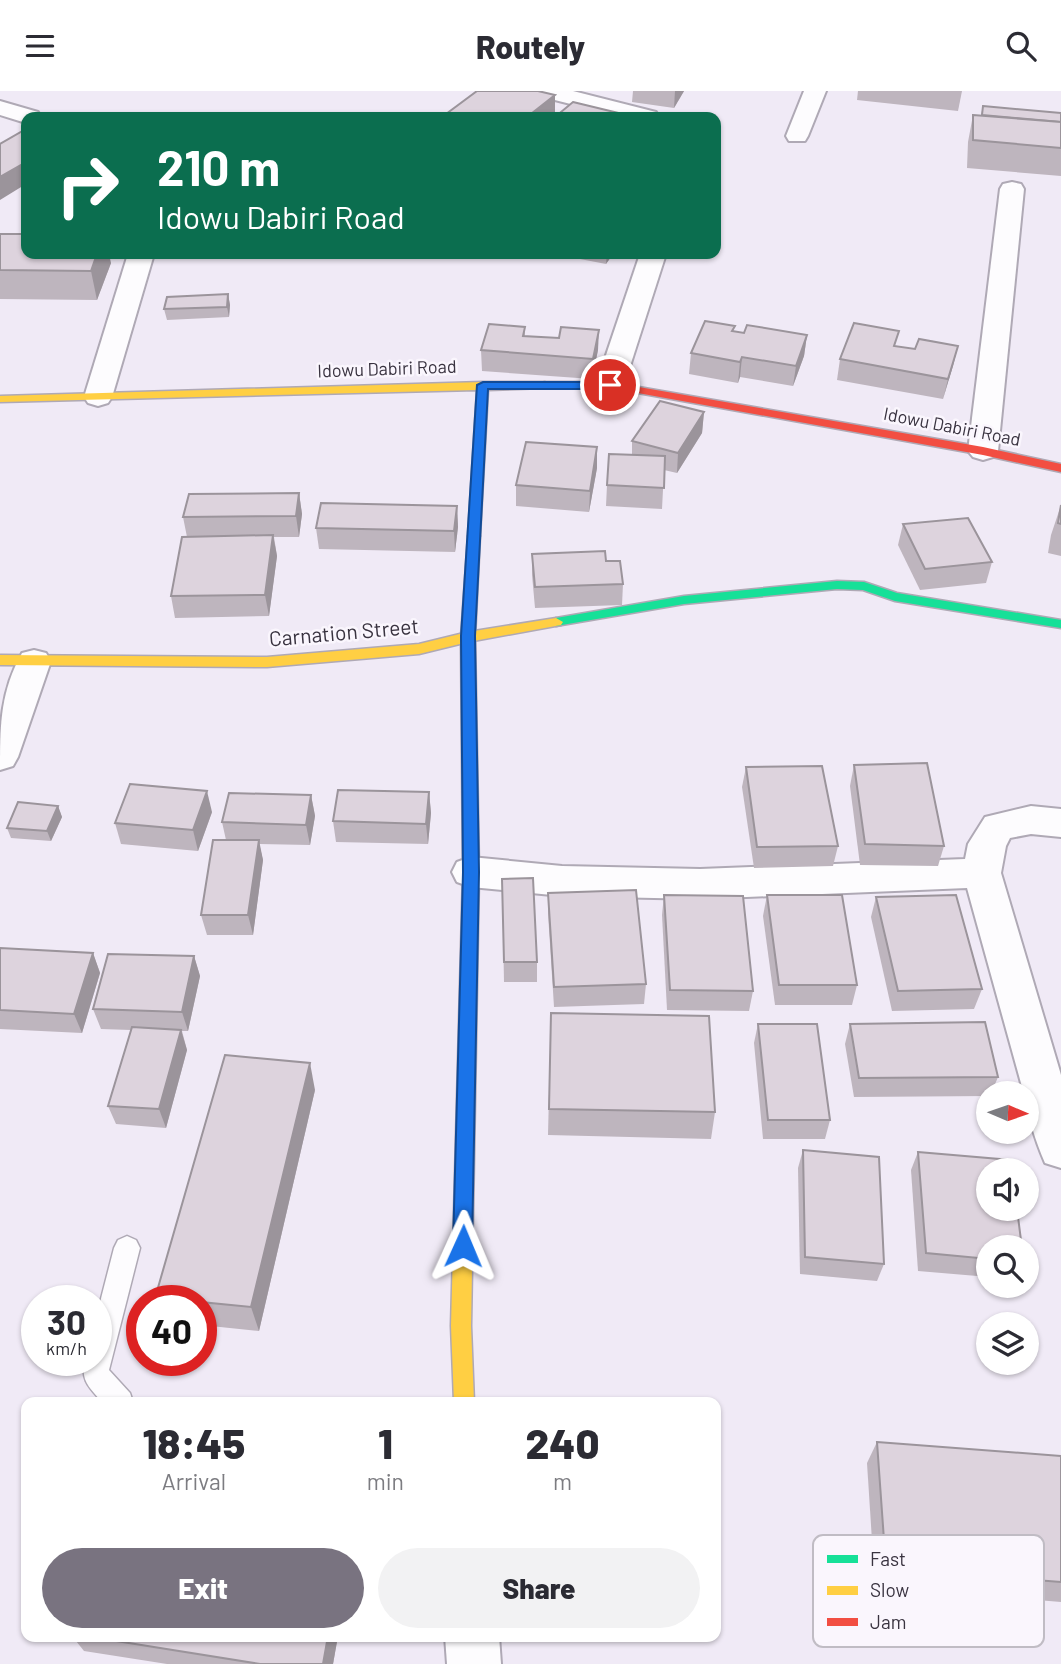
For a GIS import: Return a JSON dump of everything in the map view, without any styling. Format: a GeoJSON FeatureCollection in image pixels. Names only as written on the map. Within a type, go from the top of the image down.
{"type":"FeatureCollection","features":[{"type":"Feature","properties":{"kind":"street"},"geometry":{"type":"LineString","coordinates":[[0,101],[18,91]]}},
{"type":"Feature","properties":{"kind":"street"},"geometry":{"type":"LineString","coordinates":[[547,91],[629,112]]}},
{"type":"Feature","properties":{"kind":"street"},"geometry":{"type":"LineString","coordinates":[[797,136],[815,91]]}},
{"type":"Feature","properties":{"kind":"street"},"geometry":{"type":"LineString","coordinates":[[0,108],[21,114]]}},
{"type":"Feature","properties":{"kind":"street"},"geometry":{"type":"LineString","coordinates":[[983,451],[1012,189]]}},
{"type":"Feature","properties":{"kind":"street"},"geometry":{"type":"LineString","coordinates":[[98,397],[139,259]]}},
{"type":"Feature","properties":{"kind":"street"},"geometry":{"type":"LineString","coordinates":[[610,385],[651,259]]}},
{"type":"Feature","properties":{"kind":"street"},"geometry":{"type":"LineString","coordinates":[[464,1397],[461,1326],[471,872],[468,636],[483,385]]}},
{"type":"Feature","properties":{"kind":"street","name":"Idowu Dabiri Road"},"geometry":{"type":"LineString","coordinates":[[0,399],[483,385],[610,385],[983,451],[1061,468]]}},
{"type":"Feature","properties":{"kind":"street","name":"Carnation Street"},"geometry":{"type":"LineString","coordinates":[[17,661],[267,662],[419,649],[468,636],[684,600],[823,587],[864,586],[895,597],[1061,624]]}},
{"type":"Feature","properties":{"kind":"street"},"geometry":{"type":"LineString","coordinates":[[0,757],[17,661]]}},
{"type":"Feature","properties":{"kind":"street"},"geometry":{"type":"LineString","coordinates":[[1061,823],[1031,820],[998,827],[986,844],[982,873],[1061,1149]]}},
{"type":"Feature","properties":{"kind":"street"},"geometry":{"type":"LineString","coordinates":[[471,872],[562,881],[700,884],[982,873]]}},
{"type":"Feature","properties":{"kind":"street"},"geometry":{"type":"LineString","coordinates":[[472,1642],[474,1664]]}},
{"type":"Feature","properties":{"kind":"lane"},"geometry":{"type":"LineString","coordinates":[[116,1397],[95,1374],[127,1248]]}},
{"type":"Feature","properties":{"kind":"building"},"geometry":{"type":"Polygon","coordinates":[[[477,91],[538,91],[555,95],[533,112],[449,112],[477,91]]]}},
{"type":"Feature","properties":{"kind":"building"},"geometry":{"type":"Polygon","coordinates":[[[573,102],[614,112],[561,112],[573,102]]]}},
{"type":"Feature","properties":{"kind":"building"},"geometry":{"type":"Polygon","coordinates":[[[983,106],[1061,113],[1061,122],[982,115],[983,106]]]}},
{"type":"Feature","properties":{"kind":"building"},"geometry":{"type":"Polygon","coordinates":[[[973,115],[1061,122],[1061,148],[973,140],[973,115]]]}},
{"type":"Feature","properties":{"kind":"building"},"geometry":{"type":"Polygon","coordinates":[[[21,132],[21,165],[0,177],[0,144],[21,132]]]}},
{"type":"Feature","properties":{"kind":"building"},"geometry":{"type":"Polygon","coordinates":[[[0,234],[21,234],[21,259],[95,259],[91,271],[0,270],[0,234]]]}},
{"type":"Feature","properties":{"kind":"building"},"geometry":{"type":"Polygon","coordinates":[[[228,294],[227,307],[164,309],[167,297],[228,294]]]}},
{"type":"Feature","properties":{"kind":"building"},"geometry":{"type":"Polygon","coordinates":[[[705,321],[735,326],[732,331],[744,333],[747,325],[807,335],[796,366],[742,357],[740,362],[691,353],[705,321]]]}},
{"type":"Feature","properties":{"kind":"building"},"geometry":{"type":"Polygon","coordinates":[[[854,323],[899,331],[894,346],[915,349],[919,339],[958,346],[948,379],[840,359],[854,323]]]}},
{"type":"Feature","properties":{"kind":"building"},"geometry":{"type":"Polygon","coordinates":[[[489,324],[525,327],[523,336],[559,338],[561,327],[599,330],[593,359],[481,350],[489,324]]]}},
{"type":"Feature","properties":{"kind":"building"},"geometry":{"type":"Polygon","coordinates":[[[660,401],[704,412],[678,453],[632,441],[660,401]]]}},
{"type":"Feature","properties":{"kind":"building"},"geometry":{"type":"Polygon","coordinates":[[[526,442],[597,447],[590,491],[516,485],[526,442]]]}},
{"type":"Feature","properties":{"kind":"building"},"geometry":{"type":"Polygon","coordinates":[[[609,454],[665,456],[664,488],[607,485],[609,454]]]}},
{"type":"Feature","properties":{"kind":"building"},"geometry":{"type":"Polygon","coordinates":[[[299,493],[296,516],[183,517],[189,494],[299,493]]]}},
{"type":"Feature","properties":{"kind":"building"},"geometry":{"type":"Polygon","coordinates":[[[321,503],[457,506],[454,531],[316,528],[321,503]]]}},
{"type":"Feature","properties":{"kind":"building"},"geometry":{"type":"Polygon","coordinates":[[[968,518],[992,562],[925,569],[903,524],[968,518]]]}},
{"type":"Feature","properties":{"kind":"building"},"geometry":{"type":"Polygon","coordinates":[[[273,535],[265,595],[171,596],[182,537],[273,535]]]}},
{"type":"Feature","properties":{"kind":"building"},"geometry":{"type":"Polygon","coordinates":[[[605,551],[606,561],[620,561],[623,584],[535,587],[532,554],[605,551]]]}},
{"type":"Feature","properties":{"kind":"building"},"geometry":{"type":"Polygon","coordinates":[[[927,763],[944,846],[865,844],[854,765],[927,763]]]}},
{"type":"Feature","properties":{"kind":"building"},"geometry":{"type":"Polygon","coordinates":[[[822,766],[838,846],[757,847],[746,767],[822,766]]]}},
{"type":"Feature","properties":{"kind":"building"},"geometry":{"type":"Polygon","coordinates":[[[130,784],[207,791],[193,830],[115,823],[130,784]]]}},
{"type":"Feature","properties":{"kind":"building"},"geometry":{"type":"Polygon","coordinates":[[[338,790],[429,792],[426,824],[333,821],[338,790]]]}},
{"type":"Feature","properties":{"kind":"building"},"geometry":{"type":"Polygon","coordinates":[[[229,793],[311,795],[306,825],[222,822],[229,793]]]}},
{"type":"Feature","properties":{"kind":"building"},"geometry":{"type":"Polygon","coordinates":[[[18,802],[58,806],[47,831],[7,828],[18,802]]]}},
{"type":"Feature","properties":{"kind":"building"},"geometry":{"type":"Polygon","coordinates":[[[213,840],[259,840],[248,915],[201,915],[213,840]]]}},
{"type":"Feature","properties":{"kind":"building"},"geometry":{"type":"Polygon","coordinates":[[[533,878],[537,962],[504,962],[502,879],[533,878]]]}},
{"type":"Feature","properties":{"kind":"building"},"geometry":{"type":"Polygon","coordinates":[[[636,890],[646,984],[554,987],[548,893],[636,890]]]}},
{"type":"Feature","properties":{"kind":"building"},"geometry":{"type":"Polygon","coordinates":[[[664,895],[743,896],[753,991],[670,990],[664,895]]]}},
{"type":"Feature","properties":{"kind":"building"},"geometry":{"type":"Polygon","coordinates":[[[767,895],[842,895],[857,985],[779,985],[767,895]]]}},
{"type":"Feature","properties":{"kind":"building"},"geometry":{"type":"Polygon","coordinates":[[[956,895],[982,989],[898,991],[876,897],[956,895]]]}},
{"type":"Feature","properties":{"kind":"building"},"geometry":{"type":"Polygon","coordinates":[[[0,948],[93,953],[74,1014],[0,1010],[0,948]]]}},
{"type":"Feature","properties":{"kind":"building"},"geometry":{"type":"Polygon","coordinates":[[[108,954],[194,956],[182,1012],[93,1009],[108,954]]]}},
{"type":"Feature","properties":{"kind":"building"},"geometry":{"type":"Polygon","coordinates":[[[551,1013],[709,1016],[715,1112],[549,1109],[551,1013]]]}},
{"type":"Feature","properties":{"kind":"building"},"geometry":{"type":"Polygon","coordinates":[[[985,1022],[998,1077],[859,1078],[850,1024],[985,1022]]]}},
{"type":"Feature","properties":{"kind":"building"},"geometry":{"type":"Polygon","coordinates":[[[758,1024],[817,1024],[830,1120],[768,1120],[758,1024]]]}},
{"type":"Feature","properties":{"kind":"building"},"geometry":{"type":"Polygon","coordinates":[[[132,1027],[181,1030],[159,1109],[108,1106],[132,1027]]]}},
{"type":"Feature","properties":{"kind":"building"},"geometry":{"type":"Polygon","coordinates":[[[225,1055],[310,1063],[251,1307],[217,1304],[217,1285],[159,1285],[225,1055]]]}},
{"type":"Feature","properties":{"kind":"building"},"geometry":{"type":"Polygon","coordinates":[[[803,1150],[879,1157],[884,1264],[805,1257],[803,1150]]]}},
{"type":"Feature","properties":{"kind":"building"},"geometry":{"type":"Polygon","coordinates":[[[918,1152],[988,1158],[976,1158],[976,1221],[1019,1221],[1020,1235],[976,1235],[976,1258],[926,1253],[918,1152]]]}},
{"type":"Feature","properties":{"kind":"building"},"geometry":{"type":"Polygon","coordinates":[[[877,1442],[1061,1456],[1061,1582],[1044,1581],[1044,1535],[884,1535],[877,1442]]]}},
{"type":"Feature","properties":{"kind":"building"},"geometry":{"type":"Polygon","coordinates":[[[122,1642],[327,1642],[323,1664],[260,1664],[122,1642]]]}},
{"type":"Feature","properties":{"kind":"traffic: fast"},"geometry":{"type":"LineString","coordinates":[[471,872],[468,637],[474,536]]}},
{"type":"Feature","properties":{"kind":"traffic: fast"},"geometry":{"type":"LineString","coordinates":[[556,622],[684,600],[837,585],[864,586],[895,597],[1061,624]]}},
{"type":"Feature","properties":{"kind":"traffic: slow"},"geometry":{"type":"LineString","coordinates":[[474,536],[483,385]]}},
{"type":"Feature","properties":{"kind":"traffic: slow"},"geometry":{"type":"LineString","coordinates":[[0,399],[545,385]]}},
{"type":"Feature","properties":{"kind":"traffic: slow"},"geometry":{"type":"LineString","coordinates":[[0,660],[267,662],[419,649],[468,637],[556,622]]}},
{"type":"Feature","properties":{"kind":"traffic: slow"},"geometry":{"type":"LineString","coordinates":[[464,1397],[461,1326],[471,872]]}},
{"type":"Feature","properties":{"kind":"traffic: jam"},"geometry":{"type":"LineString","coordinates":[[545,385],[610,385],[983,451],[1061,468]]}},
{"type":"Feature","properties":{"kind":"route"},"geometry":{"type":"LineString","coordinates":[[463,1246],[471,872],[468,636],[483,385],[610,385]]}}]}
